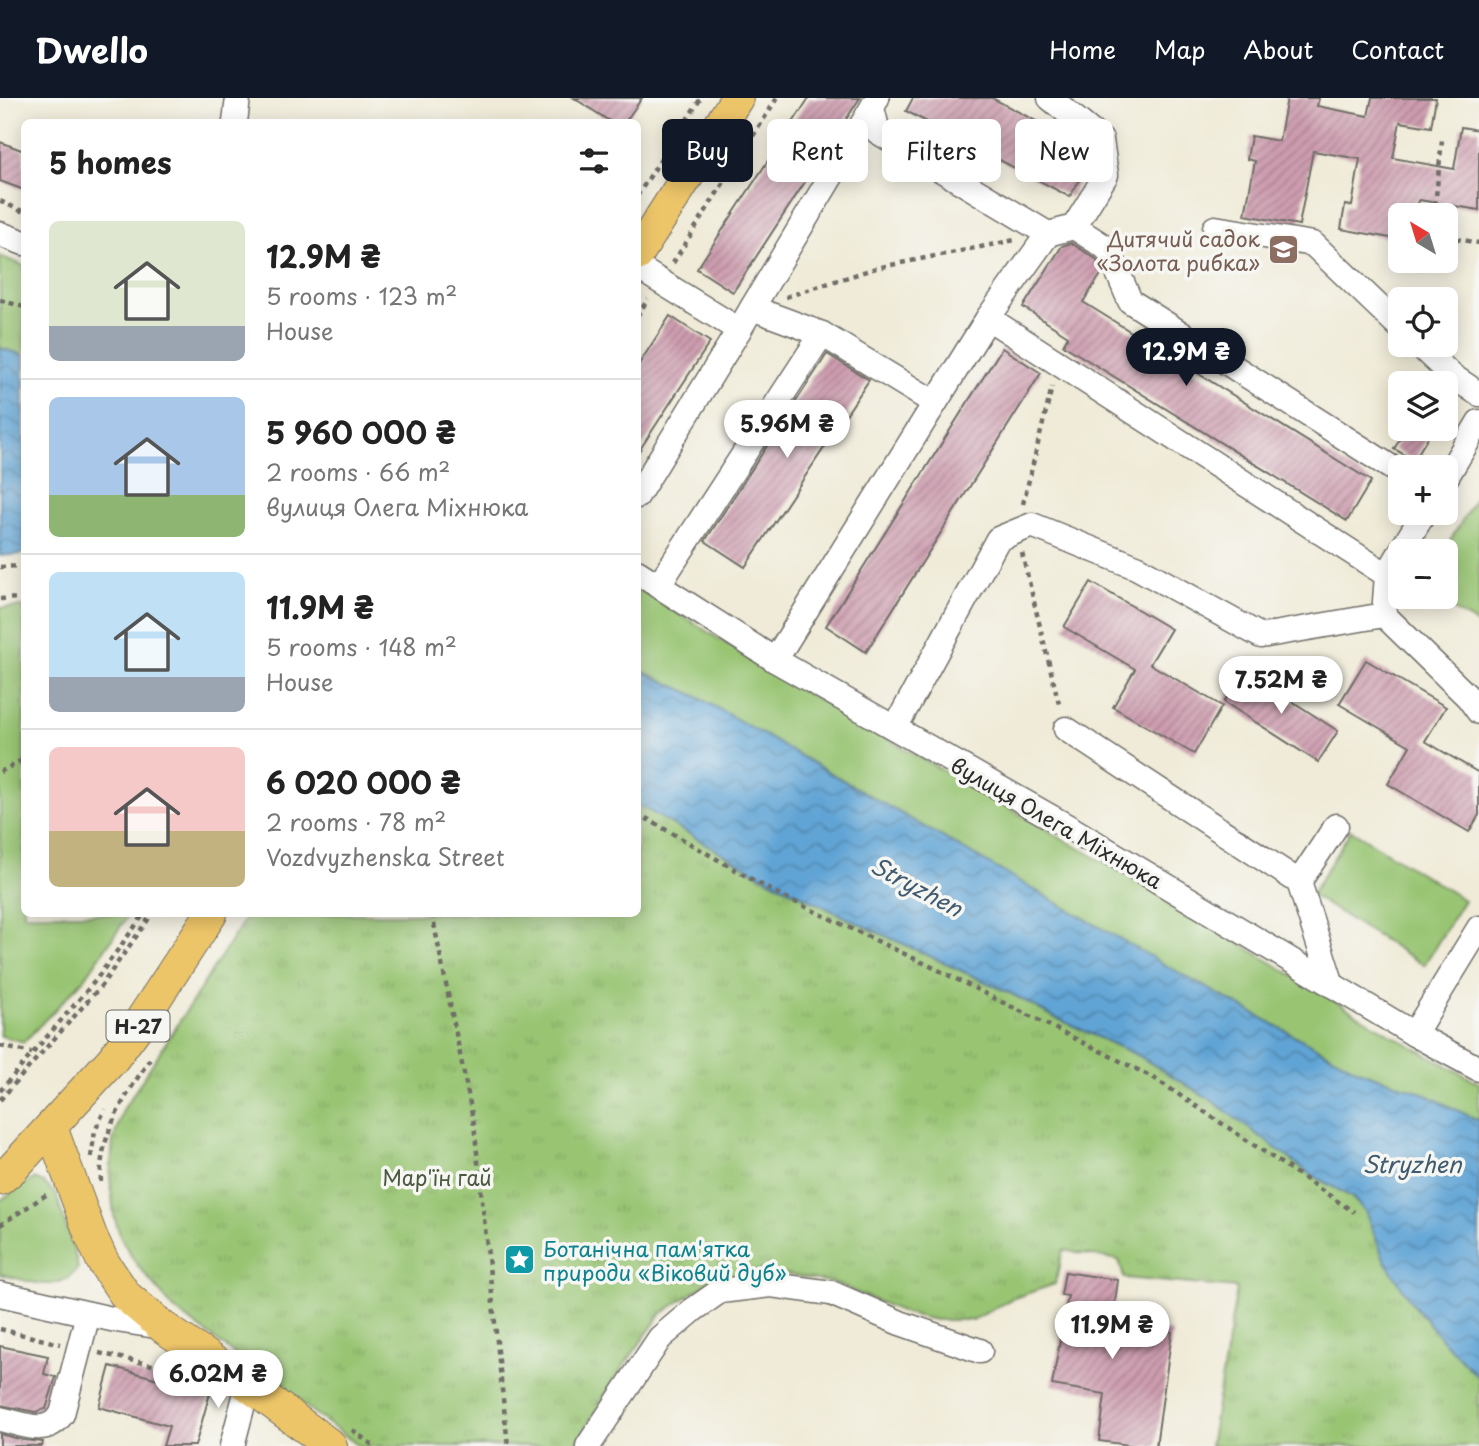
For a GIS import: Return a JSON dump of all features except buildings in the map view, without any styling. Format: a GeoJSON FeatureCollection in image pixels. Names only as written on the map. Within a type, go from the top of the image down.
{"type":"FeatureCollection","features":[{"type":"Feature","properties":{"kind":"main road"},"geometry":{"type":"LineString","coordinates":[[641,249],[737,98]]}},
{"type":"Feature","properties":{"kind":"main road","name":"Н-27"},"geometry":{"type":"LineString","coordinates":[[4,1170],[87,1089],[128,1039],[209,917]]}},
{"type":"Feature","properties":{"kind":"main road"},"geometry":{"type":"LineString","coordinates":[[51,1127],[103,1262],[126,1296],[163,1328],[248,1385],[336,1434]]}},
{"type":"Feature","properties":{"kind":"main road"},"geometry":{"type":"LineString","coordinates":[[4,1170],[34,1166],[55,1174],[76,1194]]}},
{"type":"Feature","properties":{"kind":"street"},"geometry":{"type":"LineString","coordinates":[[236,119],[239,98]]}},
{"type":"Feature","properties":{"kind":"street"},"geometry":{"type":"LineString","coordinates":[[775,660],[988,318],[1048,234],[1074,227],[1106,175],[1101,140],[1050,98]]}},
{"type":"Feature","properties":{"kind":"street"},"geometry":{"type":"LineString","coordinates":[[875,103],[878,132],[1048,234]]}},
{"type":"Feature","properties":{"kind":"street"},"geometry":{"type":"LineString","coordinates":[[641,489],[875,103]]}},
{"type":"Feature","properties":{"kind":"street"},"geometry":{"type":"LineString","coordinates":[[1074,227],[1108,249],[1130,301],[1388,465]]}},
{"type":"Feature","properties":{"kind":"street"},"geometry":{"type":"LineString","coordinates":[[1215,229],[1312,244],[1388,316]]}},
{"type":"Feature","properties":{"kind":"street"},"geometry":{"type":"LineString","coordinates":[[0,234],[21,242]]}},
{"type":"Feature","properties":{"kind":"street"},"geometry":{"type":"LineString","coordinates":[[641,269],[738,330]]}},
{"type":"Feature","properties":{"kind":"street"},"geometry":{"type":"LineString","coordinates":[[752,307],[822,334],[935,403]]}},
{"type":"Feature","properties":{"kind":"street"},"geometry":{"type":"LineString","coordinates":[[988,318],[1387,575],[1384,615],[1468,697],[1479,712]]}},
{"type":"Feature","properties":{"kind":"street"},"geometry":{"type":"LineString","coordinates":[[658,586],[822,334]]}},
{"type":"Feature","properties":{"kind":"street"},"geometry":{"type":"LineString","coordinates":[[1432,357],[1452,376],[1479,394]]}},
{"type":"Feature","properties":{"kind":"street"},"geometry":{"type":"LineString","coordinates":[[1458,458],[1479,422]]}},
{"type":"Feature","properties":{"kind":"street"},"geometry":{"type":"LineString","coordinates":[[895,728],[998,539],[1032,525],[1136,567],[1261,636],[1384,615]]}},
{"type":"Feature","properties":{"kind":"street","name":"вулиця Олега Міхнюка"},"geometry":{"type":"LineString","coordinates":[[641,575],[775,660],[1070,828],[1414,1034],[1479,1069]]}},
{"type":"Feature","properties":{"kind":"street"},"geometry":{"type":"LineString","coordinates":[[1066,729],[1299,883],[1332,985]]}},
{"type":"Feature","properties":{"kind":"street"},"geometry":{"type":"LineString","coordinates":[[1299,883],[1336,825]]}},
{"type":"Feature","properties":{"kind":"street"},"geometry":{"type":"LineString","coordinates":[[1414,1034],[1479,928]]}},
{"type":"Feature","properties":{"kind":"street"},"geometry":{"type":"LineString","coordinates":[[588,1446],[660,1338],[720,1291],[771,1285],[831,1293],[900,1323],[980,1351]]}},
{"type":"Feature","properties":{"kind":"street"},"geometry":{"type":"LineString","coordinates":[[0,1294],[163,1328]]}},
{"type":"Feature","properties":{"kind":"street"},"geometry":{"type":"LineString","coordinates":[[0,1419],[43,1428],[55,1425],[62,1415],[88,1314]]}},
{"type":"Feature","properties":{"kind":"street"},"geometry":{"type":"LineString","coordinates":[[232,1446],[248,1385]]}},
{"type":"Feature","properties":{"kind":"path"},"geometry":{"type":"LineString","coordinates":[[641,190],[701,98]]}},
{"type":"Feature","properties":{"kind":"path"},"geometry":{"type":"LineString","coordinates":[[641,310],[777,98]]}},
{"type":"Feature","properties":{"kind":"path"},"geometry":{"type":"LineString","coordinates":[[1435,203],[1442,140]]}},
{"type":"Feature","properties":{"kind":"path"},"geometry":{"type":"LineString","coordinates":[[0,201],[21,211]]}},
{"type":"Feature","properties":{"kind":"path"},"geometry":{"type":"LineString","coordinates":[[752,307],[876,268],[1048,234]]}},
{"type":"Feature","properties":{"kind":"path"},"geometry":{"type":"LineString","coordinates":[[1458,239],[1479,243]]}},
{"type":"Feature","properties":{"kind":"path"},"geometry":{"type":"LineString","coordinates":[[0,300],[21,306]]}},
{"type":"Feature","properties":{"kind":"path"},"geometry":{"type":"LineString","coordinates":[[1057,363],[1016,532],[1066,729]]}},
{"type":"Feature","properties":{"kind":"path"},"geometry":{"type":"LineString","coordinates":[[0,567],[21,566]]}},
{"type":"Feature","properties":{"kind":"path"},"geometry":{"type":"LineString","coordinates":[[0,599],[21,598]]}},
{"type":"Feature","properties":{"kind":"path"},"geometry":{"type":"LineString","coordinates":[[0,772],[21,761]]}},
{"type":"Feature","properties":{"kind":"path"},"geometry":{"type":"LineString","coordinates":[[641,815],[774,892],[930,966],[1154,1078],[1354,1212]]}},
{"type":"Feature","properties":{"kind":"path"},"geometry":{"type":"LineString","coordinates":[[0,1091],[95,981],[142,917]]}},
{"type":"Feature","properties":{"kind":"path"},"geometry":{"type":"LineString","coordinates":[[0,1100],[101,986],[150,917]]}},
{"type":"Feature","properties":{"kind":"path"},"geometry":{"type":"LineString","coordinates":[[433,917],[474,1124],[508,1446]]}},
{"type":"Feature","properties":{"kind":"path"},"geometry":{"type":"LineString","coordinates":[[0,1046],[32,1053]]}},
{"type":"Feature","properties":{"kind":"path"},"geometry":{"type":"LineString","coordinates":[[0,1225],[76,1194],[101,1177],[106,1140],[119,1106],[154,1053]]}},
{"type":"Feature","properties":{"kind":"path"},"geometry":{"type":"LineString","coordinates":[[89,1167],[95,1131],[107,1104]]}},
{"type":"Feature","properties":{"kind":"path"},"geometry":{"type":"LineString","coordinates":[[0,1329],[189,1373]]}},
{"type":"Feature","properties":{"kind":"path"},"geometry":{"type":"LineString","coordinates":[[336,1434],[374,1446]]}},
{"type":"Feature","properties":{"kind":"green space"},"geometry":{"type":"Polygon","coordinates":[[[0,256],[21,265],[21,354],[0,348],[0,256]]]}},
{"type":"Feature","properties":{"kind":"green space"},"geometry":{"type":"Polygon","coordinates":[[[1479,492],[1479,625],[1452,609],[1458,609],[1458,539],[1451,539],[1479,492]]]}},
{"type":"Feature","properties":{"kind":"green space"},"geometry":{"type":"Polygon","coordinates":[[[641,590],[784,680],[1128,876],[1393,1036],[1479,1083],[1479,1121],[1423,1093],[1358,1070],[1190,979],[694,695],[641,671],[641,590]]]}},
{"type":"Feature","properties":{"kind":"green space"},"geometry":{"type":"Polygon","coordinates":[[[21,607],[21,917],[127,917],[85,978],[24,1042],[0,1034],[0,608],[21,607]]]}},
{"type":"Feature","properties":{"kind":"green space","name":"Мар'їн гай"},"geometry":{"type":"Polygon","coordinates":[[[641,806],[764,877],[1139,1056],[1211,1100],[1313,1176],[1351,1197],[1365,1211],[1385,1261],[1410,1300],[1444,1342],[1479,1378],[1479,1446],[1210,1446],[1237,1288],[1124,1278],[1119,1260],[1063,1250],[1055,1284],[1011,1299],[973,1320],[935,1320],[905,1313],[834,1283],[762,1270],[713,1279],[661,1314],[613,1381],[575,1446],[359,1446],[174,1309],[134,1261],[121,1238],[114,1216],[110,1177],[113,1141],[123,1110],[246,917],[641,917],[641,806]]]}},
{"type":"Feature","properties":{"kind":"green space"},"geometry":{"type":"Polygon","coordinates":[[[1351,830],[1464,900],[1424,965],[1311,895],[1351,830]]]}},
{"type":"Feature","properties":{"kind":"green space"},"geometry":{"type":"Polygon","coordinates":[[[34,1179],[44,1183],[56,1194],[78,1268],[70,1277],[52,1284],[0,1274],[0,1201],[34,1179]]]}},
{"type":"Feature","properties":{"kind":"water"},"geometry":{"type":"Polygon","coordinates":[[[0,348],[21,354],[21,554],[0,556],[0,348]]]}},
{"type":"Feature","properties":{"kind":"water","name":"Stryzhen"},"geometry":{"type":"Polygon","coordinates":[[[641,671],[694,695],[1190,979],[1358,1070],[1423,1093],[1479,1121],[1479,1378],[1444,1342],[1410,1300],[1385,1261],[1365,1211],[1352,1197],[1313,1176],[1211,1100],[1139,1056],[764,877],[641,806],[641,671]]]}},
{"type":"Feature","properties":{"kind":"place","name":"Дитячий садок «Золота рибка»"},"geometry":{"type":"Point","coordinates":[1283,250]}},
{"type":"Feature","properties":{"kind":"place","name":"Ботанічна пам'ятка природи «Віковий дуб»"},"geometry":{"type":"Point","coordinates":[520,1260]}}]}
